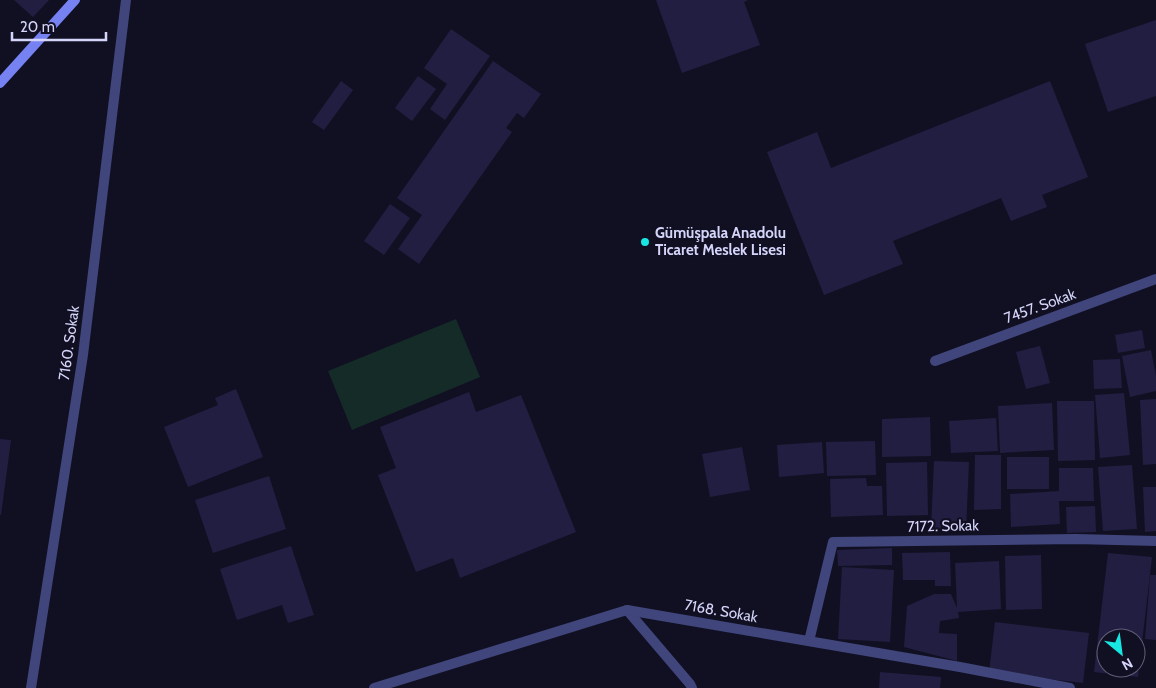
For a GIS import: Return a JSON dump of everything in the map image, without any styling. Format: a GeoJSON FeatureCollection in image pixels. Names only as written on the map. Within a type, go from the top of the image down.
{"type":"FeatureCollection","features":[{"type":"Feature","properties":{"kind":"street"},"geometry":{"type":"LineString","coordinates":[[0,83],[75,0]]}},
{"type":"Feature","properties":{"kind":"street","name":"7160. Sokak"},"geometry":{"type":"LineString","coordinates":[[31,688],[83,355],[126,0]]}},
{"type":"Feature","properties":{"kind":"street","name":"7457. Sokak"},"geometry":{"type":"LineString","coordinates":[[934,361],[1156,279]]}},
{"type":"Feature","properties":{"kind":"street","name":"7172. Sokak"},"geometry":{"type":"LineString","coordinates":[[809,642],[834,542],[1156,540]]}},
{"type":"Feature","properties":{"kind":"street"},"geometry":{"type":"LineString","coordinates":[[627,610],[692,688]]}},
{"type":"Feature","properties":{"kind":"street","name":"7168. Sokak"},"geometry":{"type":"LineString","coordinates":[[374,688],[627,610],[960,667],[1070,688]]}},
{"type":"Feature","properties":{"kind":"green space"},"geometry":{"type":"Polygon","coordinates":[[[456,319],[480,377],[352,430],[328,371],[456,319]]]}},
{"type":"Feature","properties":{"kind":"building"},"geometry":{"type":"Polygon","coordinates":[[[14,0],[49,0],[33,17],[14,0]]]}},
{"type":"Feature","properties":{"kind":"building"},"geometry":{"type":"Polygon","coordinates":[[[656,0],[748,0],[744,2],[760,45],[682,73],[656,0]]]}},
{"type":"Feature","properties":{"kind":"building"},"geometry":{"type":"Polygon","coordinates":[[[1156,20],[1156,96],[1108,112],[1085,44],[1156,20]]]}},
{"type":"Feature","properties":{"kind":"building"},"geometry":{"type":"Polygon","coordinates":[[[451,29],[490,56],[445,120],[430,109],[447,84],[424,68],[451,29]]]}},
{"type":"Feature","properties":{"kind":"building"},"geometry":{"type":"Polygon","coordinates":[[[493,61],[541,94],[524,118],[517,113],[506,128],[512,132],[419,264],[398,249],[422,215],[397,198],[493,61]]]}},
{"type":"Feature","properties":{"kind":"building"},"geometry":{"type":"Polygon","coordinates":[[[418,76],[436,89],[412,121],[395,108],[418,76]]]}},
{"type":"Feature","properties":{"kind":"building"},"geometry":{"type":"Polygon","coordinates":[[[341,81],[353,90],[324,130],[312,122],[341,81]]]}},
{"type":"Feature","properties":{"kind":"building"},"geometry":{"type":"Polygon","coordinates":[[[1050,81],[1088,177],[1042,195],[1047,207],[1011,221],[1001,198],[893,241],[903,264],[824,295],[767,152],[817,132],[831,168],[1050,81]]]}},
{"type":"Feature","properties":{"kind":"building"},"geometry":{"type":"Polygon","coordinates":[[[390,204],[410,218],[384,255],[364,241],[390,204]]]}},
{"type":"Feature","properties":{"kind":"building"},"geometry":{"type":"Polygon","coordinates":[[[1142,330],[1145,348],[1118,353],[1115,335],[1142,330]]]}},
{"type":"Feature","properties":{"kind":"building"},"geometry":{"type":"Polygon","coordinates":[[[1040,346],[1050,383],[1026,389],[1016,352],[1040,346]]]}},
{"type":"Feature","properties":{"kind":"building"},"geometry":{"type":"Polygon","coordinates":[[[1151,350],[1156,376],[1156,391],[1130,397],[1122,356],[1151,350]]]}},
{"type":"Feature","properties":{"kind":"building"},"geometry":{"type":"Polygon","coordinates":[[[1120,359],[1122,388],[1094,389],[1093,360],[1120,359]]]}},
{"type":"Feature","properties":{"kind":"building"},"geometry":{"type":"Polygon","coordinates":[[[236,389],[263,457],[188,487],[164,427],[218,405],[215,398],[236,389]]]}},
{"type":"Feature","properties":{"kind":"building"},"geometry":{"type":"Polygon","coordinates":[[[469,392],[476,412],[521,395],[576,532],[460,578],[453,558],[416,572],[378,475],[396,468],[380,427],[469,392]]]}},
{"type":"Feature","properties":{"kind":"building"},"geometry":{"type":"Polygon","coordinates":[[[1124,393],[1130,455],[1100,458],[1095,395],[1124,393]]]}},
{"type":"Feature","properties":{"kind":"building"},"geometry":{"type":"Polygon","coordinates":[[[1156,399],[1156,464],[1143,465],[1140,400],[1156,399]]]}},
{"type":"Feature","properties":{"kind":"building"},"geometry":{"type":"Polygon","coordinates":[[[1057,401],[1094,401],[1095,460],[1058,461],[1057,401]]]}},
{"type":"Feature","properties":{"kind":"building"},"geometry":{"type":"Polygon","coordinates":[[[1052,403],[1054,450],[1000,453],[998,406],[1052,403]]]}},
{"type":"Feature","properties":{"kind":"building"},"geometry":{"type":"Polygon","coordinates":[[[930,417],[931,456],[882,457],[882,419],[930,417]]]}},
{"type":"Feature","properties":{"kind":"building"},"geometry":{"type":"Polygon","coordinates":[[[996,418],[998,451],[951,453],[949,421],[996,418]]]}},
{"type":"Feature","properties":{"kind":"building"},"geometry":{"type":"Polygon","coordinates":[[[0,439],[11,440],[1,515],[0,515],[0,439]]]}},
{"type":"Feature","properties":{"kind":"building"},"geometry":{"type":"Polygon","coordinates":[[[875,441],[876,475],[827,476],[826,442],[875,441]]]}},
{"type":"Feature","properties":{"kind":"building"},"geometry":{"type":"Polygon","coordinates":[[[822,442],[824,473],[779,477],[777,445],[822,442]]]}},
{"type":"Feature","properties":{"kind":"building"},"geometry":{"type":"Polygon","coordinates":[[[742,447],[750,490],[710,497],[702,454],[742,447]]]}},
{"type":"Feature","properties":{"kind":"building"},"geometry":{"type":"Polygon","coordinates":[[[975,455],[1001,455],[1001,509],[974,510],[975,455]]]}},
{"type":"Feature","properties":{"kind":"building"},"geometry":{"type":"Polygon","coordinates":[[[1007,457],[1049,457],[1049,489],[1007,489],[1007,457]]]}},
{"type":"Feature","properties":{"kind":"building"},"geometry":{"type":"Polygon","coordinates":[[[934,461],[969,462],[966,530],[931,528],[934,461]]]}},
{"type":"Feature","properties":{"kind":"building"},"geometry":{"type":"Polygon","coordinates":[[[927,462],[928,515],[887,516],[886,463],[927,462]]]}},
{"type":"Feature","properties":{"kind":"building"},"geometry":{"type":"Polygon","coordinates":[[[1132,465],[1137,529],[1103,531],[1098,467],[1132,465]]]}},
{"type":"Feature","properties":{"kind":"building"},"geometry":{"type":"Polygon","coordinates":[[[1059,468],[1093,468],[1094,501],[1059,501],[1060,524],[1011,527],[1010,494],[1059,491],[1059,468]]]}},
{"type":"Feature","properties":{"kind":"building"},"geometry":{"type":"Polygon","coordinates":[[[269,476],[286,529],[213,553],[195,500],[269,476]]]}},
{"type":"Feature","properties":{"kind":"building"},"geometry":{"type":"Polygon","coordinates":[[[866,478],[867,486],[882,486],[883,515],[831,517],[830,479],[866,478]]]}},
{"type":"Feature","properties":{"kind":"building"},"geometry":{"type":"Polygon","coordinates":[[[1143,487],[1156,487],[1156,531],[1145,532],[1143,487]]]}},
{"type":"Feature","properties":{"kind":"building"},"geometry":{"type":"Polygon","coordinates":[[[1095,506],[1096,532],[1067,533],[1066,507],[1095,506]]]}},
{"type":"Feature","properties":{"kind":"building"},"geometry":{"type":"Polygon","coordinates":[[[291,546],[314,615],[288,623],[282,605],[237,620],[220,569],[291,546]]]}},
{"type":"Feature","properties":{"kind":"building"},"geometry":{"type":"Polygon","coordinates":[[[892,548],[892,565],[838,566],[837,550],[892,548]]]}},
{"type":"Feature","properties":{"kind":"building"},"geometry":{"type":"Polygon","coordinates":[[[950,552],[951,586],[935,586],[935,580],[903,580],[902,553],[950,552]]]}},
{"type":"Feature","properties":{"kind":"building"},"geometry":{"type":"Polygon","coordinates":[[[1108,553],[1152,557],[1144,628],[1099,628],[1108,553]]]}},
{"type":"Feature","properties":{"kind":"building"},"geometry":{"type":"Polygon","coordinates":[[[1041,555],[1042,609],[1006,610],[1005,556],[1041,555]]]}},
{"type":"Feature","properties":{"kind":"building"},"geometry":{"type":"Polygon","coordinates":[[[999,561],[1001,609],[958,612],[959,618],[940,621],[939,633],[957,634],[957,661],[904,647],[907,606],[934,594],[951,594],[957,608],[955,563],[999,561]]]}},
{"type":"Feature","properties":{"kind":"building"},"geometry":{"type":"Polygon","coordinates":[[[842,567],[894,570],[890,642],[838,639],[842,567]]]}},
{"type":"Feature","properties":{"kind":"building"},"geometry":{"type":"Polygon","coordinates":[[[1150,575],[1156,575],[1156,640],[1146,639],[1150,575]]]}},
{"type":"Feature","properties":{"kind":"building"},"geometry":{"type":"Polygon","coordinates":[[[995,622],[1089,633],[1083,683],[989,672],[995,622]]]}},
{"type":"Feature","properties":{"kind":"building"},"geometry":{"type":"Polygon","coordinates":[[[1096,655],[1096,672],[1094,672],[1096,655]]]}},
{"type":"Feature","properties":{"kind":"building"},"geometry":{"type":"Polygon","coordinates":[[[880,672],[941,677],[940,688],[879,688],[880,672]]]}},
{"type":"Feature","properties":{"kind":"place","name":"Gümüşpala Anadolu Ticaret Meslek Lisesi"},"geometry":{"type":"Point","coordinates":[645,242]}}]}
